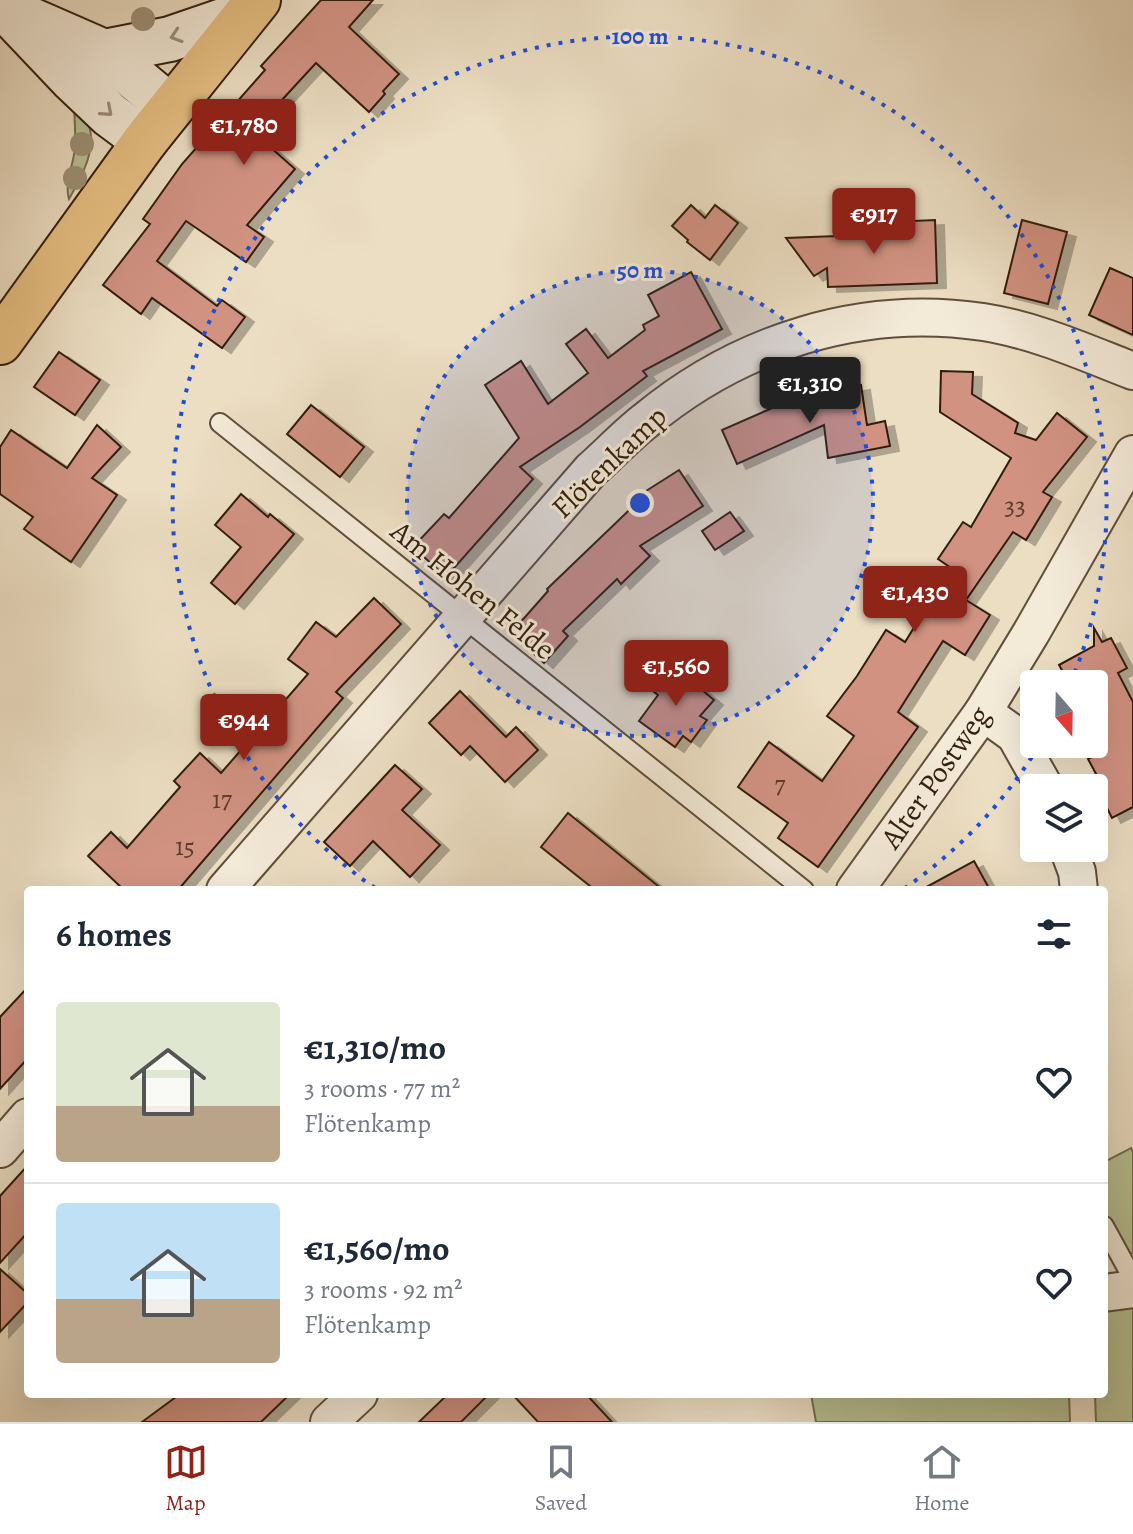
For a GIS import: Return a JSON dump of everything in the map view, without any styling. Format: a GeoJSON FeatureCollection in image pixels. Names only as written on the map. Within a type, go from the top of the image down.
{"type":"FeatureCollection","features":[{"type":"Feature","properties":{"kind":"main road"},"geometry":{"type":"LineString","coordinates":[[0,342],[157,124],[252,7]]}},
{"type":"Feature","properties":{"kind":"street"},"geometry":{"type":"LineString","coordinates":[[5,7],[104,52],[157,124]]}},
{"type":"Feature","properties":{"kind":"street"},"geometry":{"type":"LineString","coordinates":[[5,7],[110,115],[157,124]]}},
{"type":"Feature","properties":{"kind":"street"},"geometry":{"type":"LineString","coordinates":[[104,52],[170,39],[252,7]]}},
{"type":"Feature","properties":{"kind":"street","name":"Flötenkamp"},"geometry":{"type":"LineString","coordinates":[[228,886],[591,470],[645,420],[736,360],[787,339],[854,322],[927,316],[986,323],[1045,337],[1133,371]]}},
{"type":"Feature","properties":{"kind":"street","name":"Alter Postweg"},"geometry":{"type":"LineString","coordinates":[[858,886],[983,712],[1133,454]]}},
{"type":"Feature","properties":{"kind":"street"},"geometry":{"type":"LineString","coordinates":[[983,712],[1015,735],[1037,774]]}},
{"type":"Feature","properties":{"kind":"street"},"geometry":{"type":"LineString","coordinates":[[1073,862],[1079,886]]}},
{"type":"Feature","properties":{"kind":"street"},"geometry":{"type":"LineString","coordinates":[[0,1149],[24,1122]]}},
{"type":"Feature","properties":{"kind":"street"},"geometry":{"type":"LineString","coordinates":[[1108,1292],[1133,1289]]}},
{"type":"Feature","properties":{"kind":"street"},"geometry":{"type":"LineString","coordinates":[[329,1422],[355,1398]]}},
{"type":"Feature","properties":{"kind":"lane","name":"Am Hohen Felde"},"geometry":{"type":"LineString","coordinates":[[220,423],[799,886]]}},
{"type":"Feature","properties":{"kind":"lane"},"geometry":{"type":"LineString","coordinates":[[1108,1233],[1133,1279]]}},
{"type":"Feature","properties":{"kind":"green space"},"geometry":{"type":"Polygon","coordinates":[[[74,100],[88,123],[91,142],[87,162],[69,199],[68,180],[75,147],[74,100]]]}},
{"type":"Feature","properties":{"kind":"green space"},"geometry":{"type":"Polygon","coordinates":[[[1131,1148],[1133,1152],[1133,1253],[1108,1254],[1108,1160],[1131,1148]]]}},
{"type":"Feature","properties":{"kind":"green space"},"geometry":{"type":"Polygon","coordinates":[[[1133,1307],[1133,1422],[1096,1422],[1095,1398],[1108,1398],[1108,1310],[1133,1307]]]}},
{"type":"Feature","properties":{"kind":"green space"},"geometry":{"type":"Polygon","coordinates":[[[812,1398],[1069,1398],[1070,1422],[816,1422],[812,1398]]]}},
{"type":"Feature","properties":{"kind":"building"},"geometry":{"type":"Polygon","coordinates":[[[321,0],[373,0],[349,27],[399,74],[369,112],[316,63],[269,114],[276,120],[261,139],[295,169],[247,225],[264,237],[246,262],[186,221],[157,261],[217,306],[222,300],[245,317],[222,348],[152,298],[141,314],[103,285],[150,224],[143,219],[182,164],[265,70],[261,66],[321,0]]]}},
{"type":"Feature","properties":{"kind":"building"},"geometry":{"type":"Polygon","coordinates":[[[691,205],[705,218],[715,205],[738,223],[710,260],[672,226],[691,205]]]}},
{"type":"Feature","properties":{"kind":"building"},"geometry":{"type":"Polygon","coordinates":[[[935,220],[937,283],[828,287],[827,268],[814,276],[786,238],[890,234],[890,222],[935,220]]]}},
{"type":"Feature","properties":{"kind":"building"},"geometry":{"type":"Polygon","coordinates":[[[1022,220],[1067,232],[1048,304],[1004,293],[1022,220]]]}},
{"type":"Feature","properties":{"kind":"building"},"geometry":{"type":"Polygon","coordinates":[[[1110,268],[1133,278],[1133,335],[1089,315],[1110,268]]]}},
{"type":"Feature","properties":{"kind":"building"},"geometry":{"type":"Polygon","coordinates":[[[691,272],[722,329],[643,371],[647,376],[580,427],[520,467],[533,479],[446,577],[413,547],[444,514],[449,518],[519,438],[485,385],[521,361],[548,404],[588,373],[566,344],[586,329],[608,358],[645,330],[643,325],[659,316],[648,295],[691,272]]]}},
{"type":"Feature","properties":{"kind":"building"},"geometry":{"type":"Polygon","coordinates":[[[59,352],[100,380],[75,415],[34,387],[59,352]]]}},
{"type":"Feature","properties":{"kind":"building"},"geometry":{"type":"Polygon","coordinates":[[[941,371],[973,372],[972,394],[1018,423],[1015,433],[1036,440],[1057,413],[1087,437],[1043,492],[1052,497],[1026,540],[1013,532],[966,600],[990,615],[965,655],[943,641],[898,712],[918,727],[818,867],[778,838],[788,823],[738,787],[769,742],[822,781],[854,736],[827,716],[886,630],[905,642],[951,568],[938,559],[963,522],[971,527],[1011,458],[940,412],[941,371]]]}},
{"type":"Feature","properties":{"kind":"building"},"geometry":{"type":"Polygon","coordinates":[[[861,385],[867,425],[885,421],[890,446],[828,458],[824,425],[737,464],[722,430],[804,394],[861,385]]]}},
{"type":"Feature","properties":{"kind":"building"},"geometry":{"type":"Polygon","coordinates":[[[311,405],[364,447],[340,477],[287,434],[311,405]]]}},
{"type":"Feature","properties":{"kind":"building"},"geometry":{"type":"Polygon","coordinates":[[[97,425],[121,447],[92,478],[117,495],[71,562],[24,529],[33,517],[0,494],[0,447],[11,430],[67,468],[97,425]]]}},
{"type":"Feature","properties":{"kind":"building"},"geometry":{"type":"Polygon","coordinates":[[[679,470],[703,506],[640,546],[650,556],[621,584],[617,579],[563,631],[568,636],[544,663],[511,633],[547,589],[646,491],[679,470]]]}},
{"type":"Feature","properties":{"kind":"building"},"geometry":{"type":"Polygon","coordinates":[[[241,494],[294,534],[235,604],[211,583],[241,547],[215,525],[241,494]]]}},
{"type":"Feature","properties":{"kind":"building"},"geometry":{"type":"Polygon","coordinates":[[[730,512],[744,531],[715,550],[702,531],[730,512]]]}},
{"type":"Feature","properties":{"kind":"building"},"geometry":{"type":"Polygon","coordinates":[[[374,598],[401,624],[336,692],[343,698],[181,886],[120,886],[88,856],[111,832],[127,848],[180,787],[174,781],[200,753],[221,773],[256,733],[236,717],[254,696],[274,713],[308,674],[288,659],[316,622],[336,637],[374,598]]]}},
{"type":"Feature","properties":{"kind":"building"},"geometry":{"type":"Polygon","coordinates":[[[1094,628],[1102,642],[1111,638],[1127,668],[1118,673],[1133,702],[1133,807],[1112,818],[1108,810],[1108,774],[1096,774],[1088,759],[1108,758],[1108,670],[1062,670],[1059,665],[1094,646],[1094,628]]]}},
{"type":"Feature","properties":{"kind":"building"},"geometry":{"type":"Polygon","coordinates":[[[671,664],[714,700],[700,716],[707,720],[691,742],[683,736],[675,747],[639,721],[658,695],[650,689],[671,664]]]}},
{"type":"Feature","properties":{"kind":"building"},"geometry":{"type":"Polygon","coordinates":[[[460,691],[506,737],[516,727],[538,750],[505,782],[470,746],[461,755],[429,723],[460,691]]]}},
{"type":"Feature","properties":{"kind":"building"},"geometry":{"type":"Polygon","coordinates":[[[395,765],[422,789],[402,810],[440,845],[410,877],[373,841],[350,866],[324,842],[395,765]]]}},
{"type":"Feature","properties":{"kind":"building"},"geometry":{"type":"Polygon","coordinates":[[[568,813],[658,886],[590,886],[541,847],[568,813]]]}},
{"type":"Feature","properties":{"kind":"building"},"geometry":{"type":"Polygon","coordinates":[[[974,861],[988,886],[928,886],[974,861]]]}},
{"type":"Feature","properties":{"kind":"building"},"geometry":{"type":"Polygon","coordinates":[[[24,991],[24,1062],[0,1089],[0,1017],[24,991]]]}},
{"type":"Feature","properties":{"kind":"building"},"geometry":{"type":"Polygon","coordinates":[[[24,1169],[24,1236],[0,1263],[0,1196],[24,1169]]]}},
{"type":"Feature","properties":{"kind":"building"},"geometry":{"type":"Polygon","coordinates":[[[0,1269],[24,1290],[24,1306],[0,1332],[0,1269]]]}},
{"type":"Feature","properties":{"kind":"building"},"geometry":{"type":"Polygon","coordinates":[[[175,1398],[286,1398],[261,1422],[142,1422],[175,1398]]]}},
{"type":"Feature","properties":{"kind":"building"},"geometry":{"type":"Polygon","coordinates":[[[444,1398],[485,1398],[461,1422],[419,1422],[444,1398]]]}},
{"type":"Feature","properties":{"kind":"building"},"geometry":{"type":"Polygon","coordinates":[[[516,1398],[590,1398],[612,1422],[538,1422],[516,1398]]]}}]}
